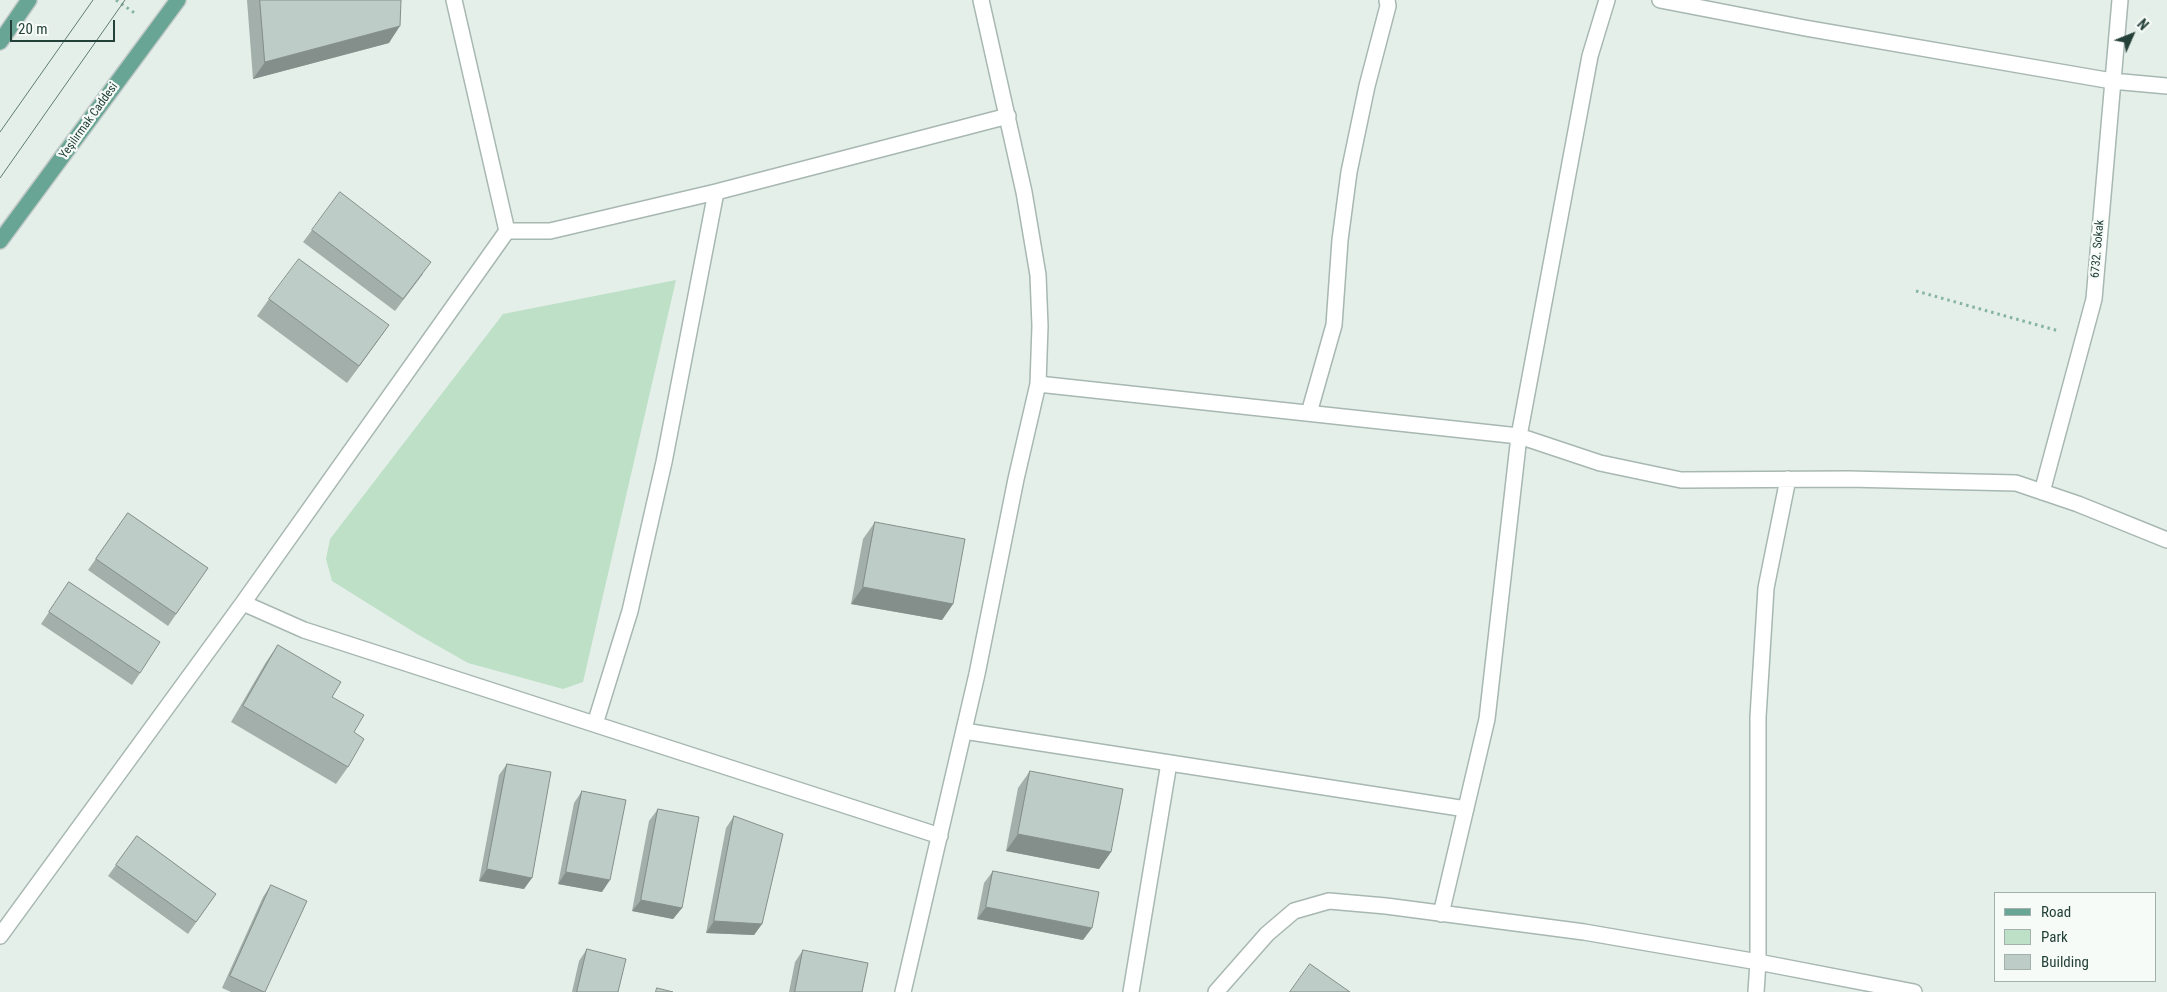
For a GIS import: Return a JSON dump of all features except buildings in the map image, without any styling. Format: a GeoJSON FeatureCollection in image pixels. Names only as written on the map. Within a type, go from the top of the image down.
{"type":"FeatureCollection","features":[{"type":"Feature","properties":{"kind":"main road","name":"Yeşilırmak Caddesi"},"geometry":{"type":"LineString","coordinates":[[0,241],[178,0]]}},
{"type":"Feature","properties":{"kind":"main road"},"geometry":{"type":"LineString","coordinates":[[0,42],[26,1]]}},
{"type":"Feature","properties":{"kind":"street"},"geometry":{"type":"LineString","coordinates":[[0,936],[244,603],[507,231],[454,0]]}},
{"type":"Feature","properties":{"kind":"street"},"geometry":{"type":"LineString","coordinates":[[903,992],[964,731],[1016,479],[1038,384],[1040,326],[1038,275],[1024,192],[981,0]]}},
{"type":"Feature","properties":{"kind":"street"},"geometry":{"type":"LineString","coordinates":[[1309,413],[1334,325],[1340,240],[1349,172],[1367,86],[1388,6],[1387,0]]}},
{"type":"Feature","properties":{"kind":"street"},"geometry":{"type":"LineString","coordinates":[[1441,914],[1488,719],[1520,436],[1590,56],[1607,0]]}},
{"type":"Feature","properties":{"kind":"street"},"geometry":{"type":"LineString","coordinates":[[1660,0],[1805,28],[2112,81],[2167,86]]}},
{"type":"Feature","properties":{"kind":"street","name":"6732. Sokak"},"geometry":{"type":"LineString","coordinates":[[2042,492],[2094,299],[2120,0]]}},
{"type":"Feature","properties":{"kind":"street"},"geometry":{"type":"LineString","coordinates":[[507,231],[550,231],[716,192],[1008,116]]}},
{"type":"Feature","properties":{"kind":"street"},"geometry":{"type":"LineString","coordinates":[[595,724],[630,611],[662,471],[716,192]]}},
{"type":"Feature","properties":{"kind":"street"},"geometry":{"type":"LineString","coordinates":[[1038,384],[1520,436],[1600,462],[1681,480],[1848,479],[2016,483],[2078,504],[2167,540]]}},
{"type":"Feature","properties":{"kind":"street"},"geometry":{"type":"LineString","coordinates":[[1756,992],[1758,962],[1758,717],[1766,588],[1788,479]]}},
{"type":"Feature","properties":{"kind":"street"},"geometry":{"type":"LineString","coordinates":[[244,603],[304,630],[940,836]]}},
{"type":"Feature","properties":{"kind":"street"},"geometry":{"type":"LineString","coordinates":[[964,731],[1466,809]]}},
{"type":"Feature","properties":{"kind":"street"},"geometry":{"type":"LineString","coordinates":[[1131,992],[1169,763]]}},
{"type":"Feature","properties":{"kind":"street"},"geometry":{"type":"LineString","coordinates":[[1216,992],[1267,934],[1294,911],[1329,901],[1584,932],[1758,962],[1914,992]]}},
{"type":"Feature","properties":{"kind":"path"},"geometry":{"type":"LineString","coordinates":[[1916,291],[2084,338]]}},
{"type":"Feature","properties":{"kind":"green space"},"geometry":{"type":"Polygon","coordinates":[[[676,280],[583,682],[563,689],[468,663],[332,581],[326,559],[330,539],[503,314],[676,280]]]}},
{"type":"Feature","properties":{"kind":"tram line"},"geometry":{"type":"LineString","coordinates":[[0,132],[93,0]]}},
{"type":"Feature","properties":{"kind":"tram line"},"geometry":{"type":"LineString","coordinates":[[0,178],[125,0]]}}]}
